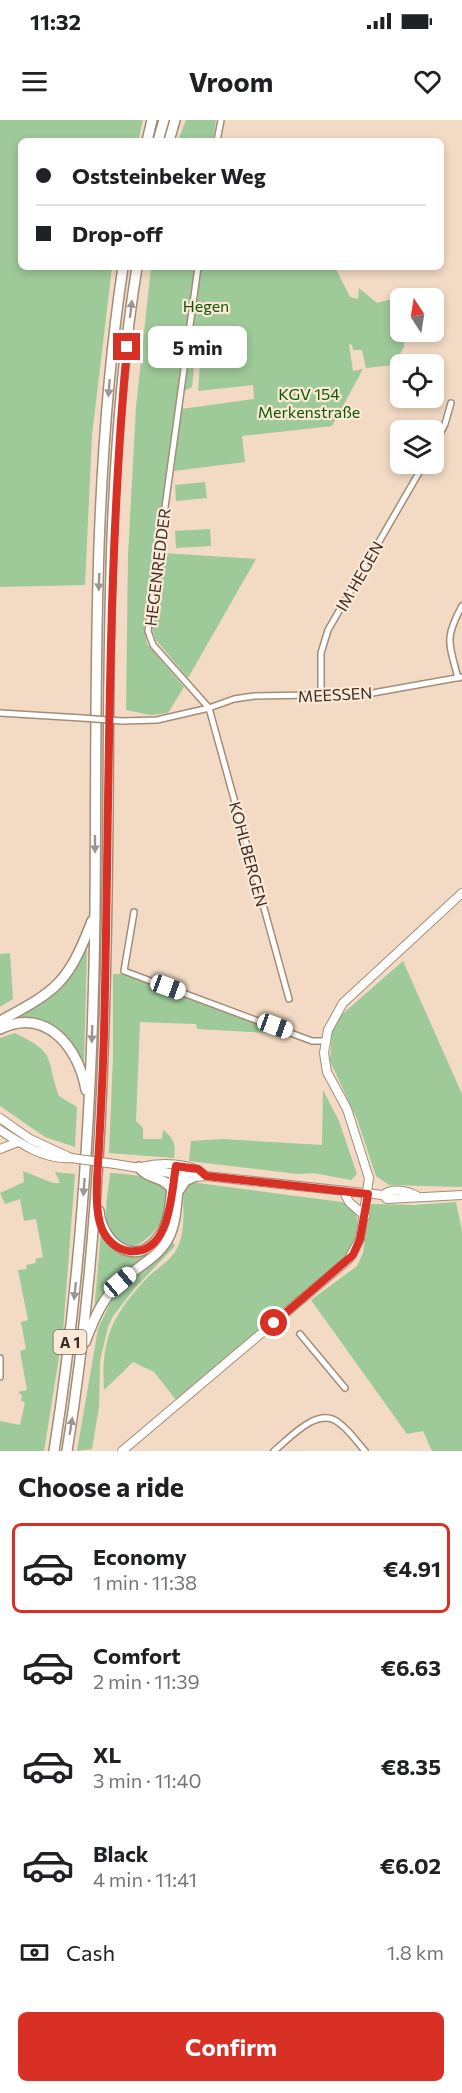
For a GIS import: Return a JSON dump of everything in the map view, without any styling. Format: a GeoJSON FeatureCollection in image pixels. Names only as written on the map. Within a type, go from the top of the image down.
{"type":"FeatureCollection","features":[{"type":"Feature","properties":{"kind":"highway"},"geometry":{"type":"LineString","coordinates":[[148,138],[152,120]]}},
{"type":"Feature","properties":{"kind":"highway"},"geometry":{"type":"LineString","coordinates":[[160,138],[164,120]]}},
{"type":"Feature","properties":{"kind":"highway"},"geometry":{"type":"LineString","coordinates":[[170,138],[175,120]]}},
{"type":"Feature","properties":{"kind":"highway","name":"A 1"},"geometry":{"type":"LineString","coordinates":[[54,1451],[80,1244],[89,1107],[95,913],[98,607],[102,495],[113,346],[123,270]]}},
{"type":"Feature","properties":{"kind":"highway","name":"A 1"},"geometry":{"type":"LineString","coordinates":[[67,1451],[81,1352],[97,1182],[104,1021],[113,535],[121,408],[137,270]]}},
{"type":"Feature","properties":{"kind":"highway"},"geometry":{"type":"LineString","coordinates":[[0,1021],[40,1000],[65,977],[80,953],[95,913]]}},
{"type":"Feature","properties":{"kind":"highway"},"geometry":{"type":"LineString","coordinates":[[0,1029],[17,1024],[32,1024],[60,1037],[67,1043],[80,1065],[89,1107]]}},
{"type":"Feature","properties":{"kind":"highway"},"geometry":{"type":"LineString","coordinates":[[139,1167],[144,1174],[167,1183],[175,1192]]}},
{"type":"Feature","properties":{"kind":"highway"},"geometry":{"type":"LineString","coordinates":[[81,1352],[105,1299],[120,1282],[159,1250],[168,1239],[173,1225],[178,1171]]}},
{"type":"Feature","properties":{"kind":"highway"},"geometry":{"type":"LineString","coordinates":[[97,1182],[102,1228],[115,1245],[128,1251],[147,1247],[160,1236],[175,1192],[184,1182],[194,1177]]}},
{"type":"Feature","properties":{"kind":"street"},"geometry":{"type":"LineString","coordinates":[[218,138],[221,120]]}},
{"type":"Feature","properties":{"kind":"street","name":"HEGENREDDER"},"geometry":{"type":"LineString","coordinates":[[198,270],[148,631],[153,645],[208,708]]}},
{"type":"Feature","properties":{"kind":"street"},"geometry":{"type":"LineString","coordinates":[[444,426],[451,403]]}},
{"type":"Feature","properties":{"kind":"street","name":"IM HEGEN"},"geometry":{"type":"LineString","coordinates":[[321,697],[322,647],[328,630],[418,474]]}},
{"type":"Feature","properties":{"kind":"street"},"geometry":{"type":"LineString","coordinates":[[460,677],[449,635],[450,628],[462,606]]}},
{"type":"Feature","properties":{"kind":"street","name":"MEESSEN"},"geometry":{"type":"LineString","coordinates":[[208,708],[234,699],[254,696],[321,697],[371,693],[460,677]]}},
{"type":"Feature","properties":{"kind":"street"},"geometry":{"type":"LineString","coordinates":[[0,713],[122,721],[158,720],[208,708]]}},
{"type":"Feature","properties":{"kind":"street","name":"KOHLBERGEN"},"geometry":{"type":"LineString","coordinates":[[208,708],[289,999]]}},
{"type":"Feature","properties":{"kind":"street"},"geometry":{"type":"LineString","coordinates":[[122,1451],[348,1260],[356,1250],[365,1216],[369,1183],[351,1121],[327,1072],[325,1041],[332,1018],[343,1003],[462,892]]}},
{"type":"Feature","properties":{"kind":"street"},"geometry":{"type":"LineString","coordinates":[[134,912],[124,971],[312,1041],[325,1041]]}},
{"type":"Feature","properties":{"kind":"street"},"geometry":{"type":"LineString","coordinates":[[0,1118],[3,1137]]}},
{"type":"Feature","properties":{"kind":"street"},"geometry":{"type":"LineString","coordinates":[[3,1137],[60,1159],[71,1158],[178,1171],[198,1169],[206,1176]]}},
{"type":"Feature","properties":{"kind":"street"},"geometry":{"type":"LineString","coordinates":[[3,1137],[30,1139],[71,1158]]}},
{"type":"Feature","properties":{"kind":"street"},"geometry":{"type":"LineString","coordinates":[[178,1171],[194,1177],[206,1176],[344,1192],[383,1195],[388,1191],[409,1191],[417,1196],[462,1195]]}},
{"type":"Feature","properties":{"kind":"street"},"geometry":{"type":"LineString","coordinates":[[344,1192],[369,1183]]}},
{"type":"Feature","properties":{"kind":"street"},"geometry":{"type":"LineString","coordinates":[[344,1192],[349,1202],[365,1216]]}},
{"type":"Feature","properties":{"kind":"street"},"geometry":{"type":"LineString","coordinates":[[300,1334],[345,1388]]}},
{"type":"Feature","properties":{"kind":"street"},"geometry":{"type":"LineString","coordinates":[[0,1358],[0,1377]]}},
{"type":"Feature","properties":{"kind":"street"},"geometry":{"type":"LineString","coordinates":[[274,1451],[311,1421],[323,1419],[338,1422],[365,1451]]}},
{"type":"Feature","properties":{"kind":"green space"},"geometry":{"type":"Polygon","coordinates":[[[0,120],[143,120],[139,138],[18,138],[18,270],[112,270],[92,435],[85,585],[0,587],[0,120]]]}},
{"type":"Feature","properties":{"kind":"green space"},"geometry":{"type":"Polygon","coordinates":[[[186,120],[216,120],[213,138],[179,138],[186,120]]]}},
{"type":"Feature","properties":{"kind":"green space"},"geometry":{"type":"Polygon","coordinates":[[[151,270],[336,270],[350,297],[358,299],[359,288],[377,303],[390,300],[390,342],[404,342],[400,354],[390,354],[390,365],[366,368],[362,350],[353,350],[352,345],[349,344],[353,371],[363,369],[332,426],[242,436],[245,462],[174,471],[181,409],[254,399],[253,385],[198,391],[200,364],[194,367],[192,387],[184,391],[188,367],[182,366],[144,627],[147,644],[184,687],[168,713],[151,715],[126,710],[128,556],[136,407],[151,270]]]}},
{"type":"Feature","properties":{"kind":"green space"},"geometry":{"type":"Polygon","coordinates":[[[205,482],[207,498],[176,501],[175,485],[205,482]]]}},
{"type":"Feature","properties":{"kind":"green space"},"geometry":{"type":"Polygon","coordinates":[[[210,529],[211,546],[176,548],[175,531],[210,529]]]}},
{"type":"Feature","properties":{"kind":"green space"},"geometry":{"type":"Polygon","coordinates":[[[163,553],[256,559],[188,678],[156,640],[152,629],[163,553]]]}},
{"type":"Feature","properties":{"kind":"green space"},"geometry":{"type":"Polygon","coordinates":[[[87,948],[84,1061],[82,1062],[70,1043],[58,1031],[32,1021],[20,1020],[16,1016],[31,1009],[64,985],[87,948]]]}},
{"type":"Feature","properties":{"kind":"green space"},"geometry":{"type":"Polygon","coordinates":[[[10,953],[13,999],[0,1007],[0,954],[10,953]]]}},
{"type":"Feature","properties":{"kind":"green space"},"geometry":{"type":"Polygon","coordinates":[[[403,961],[462,1094],[462,1187],[389,1185],[376,1176],[357,1119],[330,1061],[332,1031],[338,1018],[403,961]]]}},
{"type":"Feature","properties":{"kind":"green space"},"geometry":{"type":"Polygon","coordinates":[[[113,974],[125,974],[286,1034],[197,1029],[196,1024],[140,1022],[136,1121],[143,1128],[143,1139],[162,1139],[163,1130],[167,1133],[175,1149],[174,1158],[109,1153],[113,1057],[113,974]]]}},
{"type":"Feature","properties":{"kind":"green space"},"geometry":{"type":"Polygon","coordinates":[[[15,1033],[29,1040],[44,1052],[48,1058],[59,1096],[77,1107],[75,1147],[45,1137],[0,1106],[0,1038],[15,1033]]]}},
{"type":"Feature","properties":{"kind":"green space"},"geometry":{"type":"Polygon","coordinates":[[[323,1090],[339,1121],[357,1174],[351,1180],[313,1173],[298,1174],[189,1161],[191,1141],[222,1139],[322,1145],[323,1090]]]}},
{"type":"Feature","properties":{"kind":"green space"},"geometry":{"type":"Polygon","coordinates":[[[23,1171],[53,1183],[60,1183],[55,1172],[75,1174],[63,1332],[44,1451],[0,1451],[0,1421],[20,1425],[25,1402],[21,1401],[22,1396],[18,1392],[27,1390],[20,1351],[26,1349],[21,1322],[28,1320],[18,1270],[27,1269],[26,1265],[36,1263],[35,1259],[43,1257],[36,1219],[24,1221],[20,1199],[5,1204],[0,1193],[24,1182],[23,1171]]]}},
{"type":"Feature","properties":{"kind":"green space"},"geometry":{"type":"Polygon","coordinates":[[[110,1173],[159,1182],[168,1196],[160,1223],[139,1244],[127,1247],[116,1242],[108,1227],[106,1207],[110,1173]]]}},
{"type":"Feature","properties":{"kind":"green space"},"geometry":{"type":"Polygon","coordinates":[[[198,1183],[342,1202],[355,1208],[356,1234],[348,1258],[177,1401],[154,1372],[133,1362],[104,1390],[105,1356],[111,1328],[136,1291],[175,1252],[183,1229],[184,1189],[188,1184],[198,1183]]]}},
{"type":"Feature","properties":{"kind":"green space"},"geometry":{"type":"Polygon","coordinates":[[[456,1202],[462,1231],[462,1451],[432,1451],[423,1431],[407,1434],[311,1300],[357,1266],[363,1253],[370,1204],[415,1205],[456,1202]]]}},
{"type":"Feature","properties":{"kind":"green space"},"geometry":{"type":"Polygon","coordinates":[[[101,1232],[107,1242],[123,1253],[160,1240],[162,1242],[118,1280],[94,1313],[101,1232]]]}},
{"type":"Feature","properties":{"kind":"green space"},"geometry":{"type":"Polygon","coordinates":[[[172,1240],[175,1246],[135,1288],[113,1316],[108,1327],[100,1361],[99,1407],[92,1449],[77,1451],[98,1329],[112,1299],[172,1240]]]}},
{"type":"Feature","properties":{"kind":"route"},"geometry":{"type":"LineString","coordinates":[[127,347],[120,418],[110,607],[105,988],[97,1182],[100,1224],[110,1241],[121,1249],[137,1250],[152,1244],[160,1236],[167,1219],[176,1166],[198,1169],[206,1176],[368,1194],[360,1239],[353,1255],[274,1323]]}},
{"type":"Feature","properties":{"kind":"park label","name":"Hegen"},"geometry":{"type":"Point","coordinates":[206,305]}},
{"type":"Feature","properties":{"kind":"park label","name":"KGV 154 Merkenstraße"},"geometry":{"type":"Point","coordinates":[309,402]}}]}
